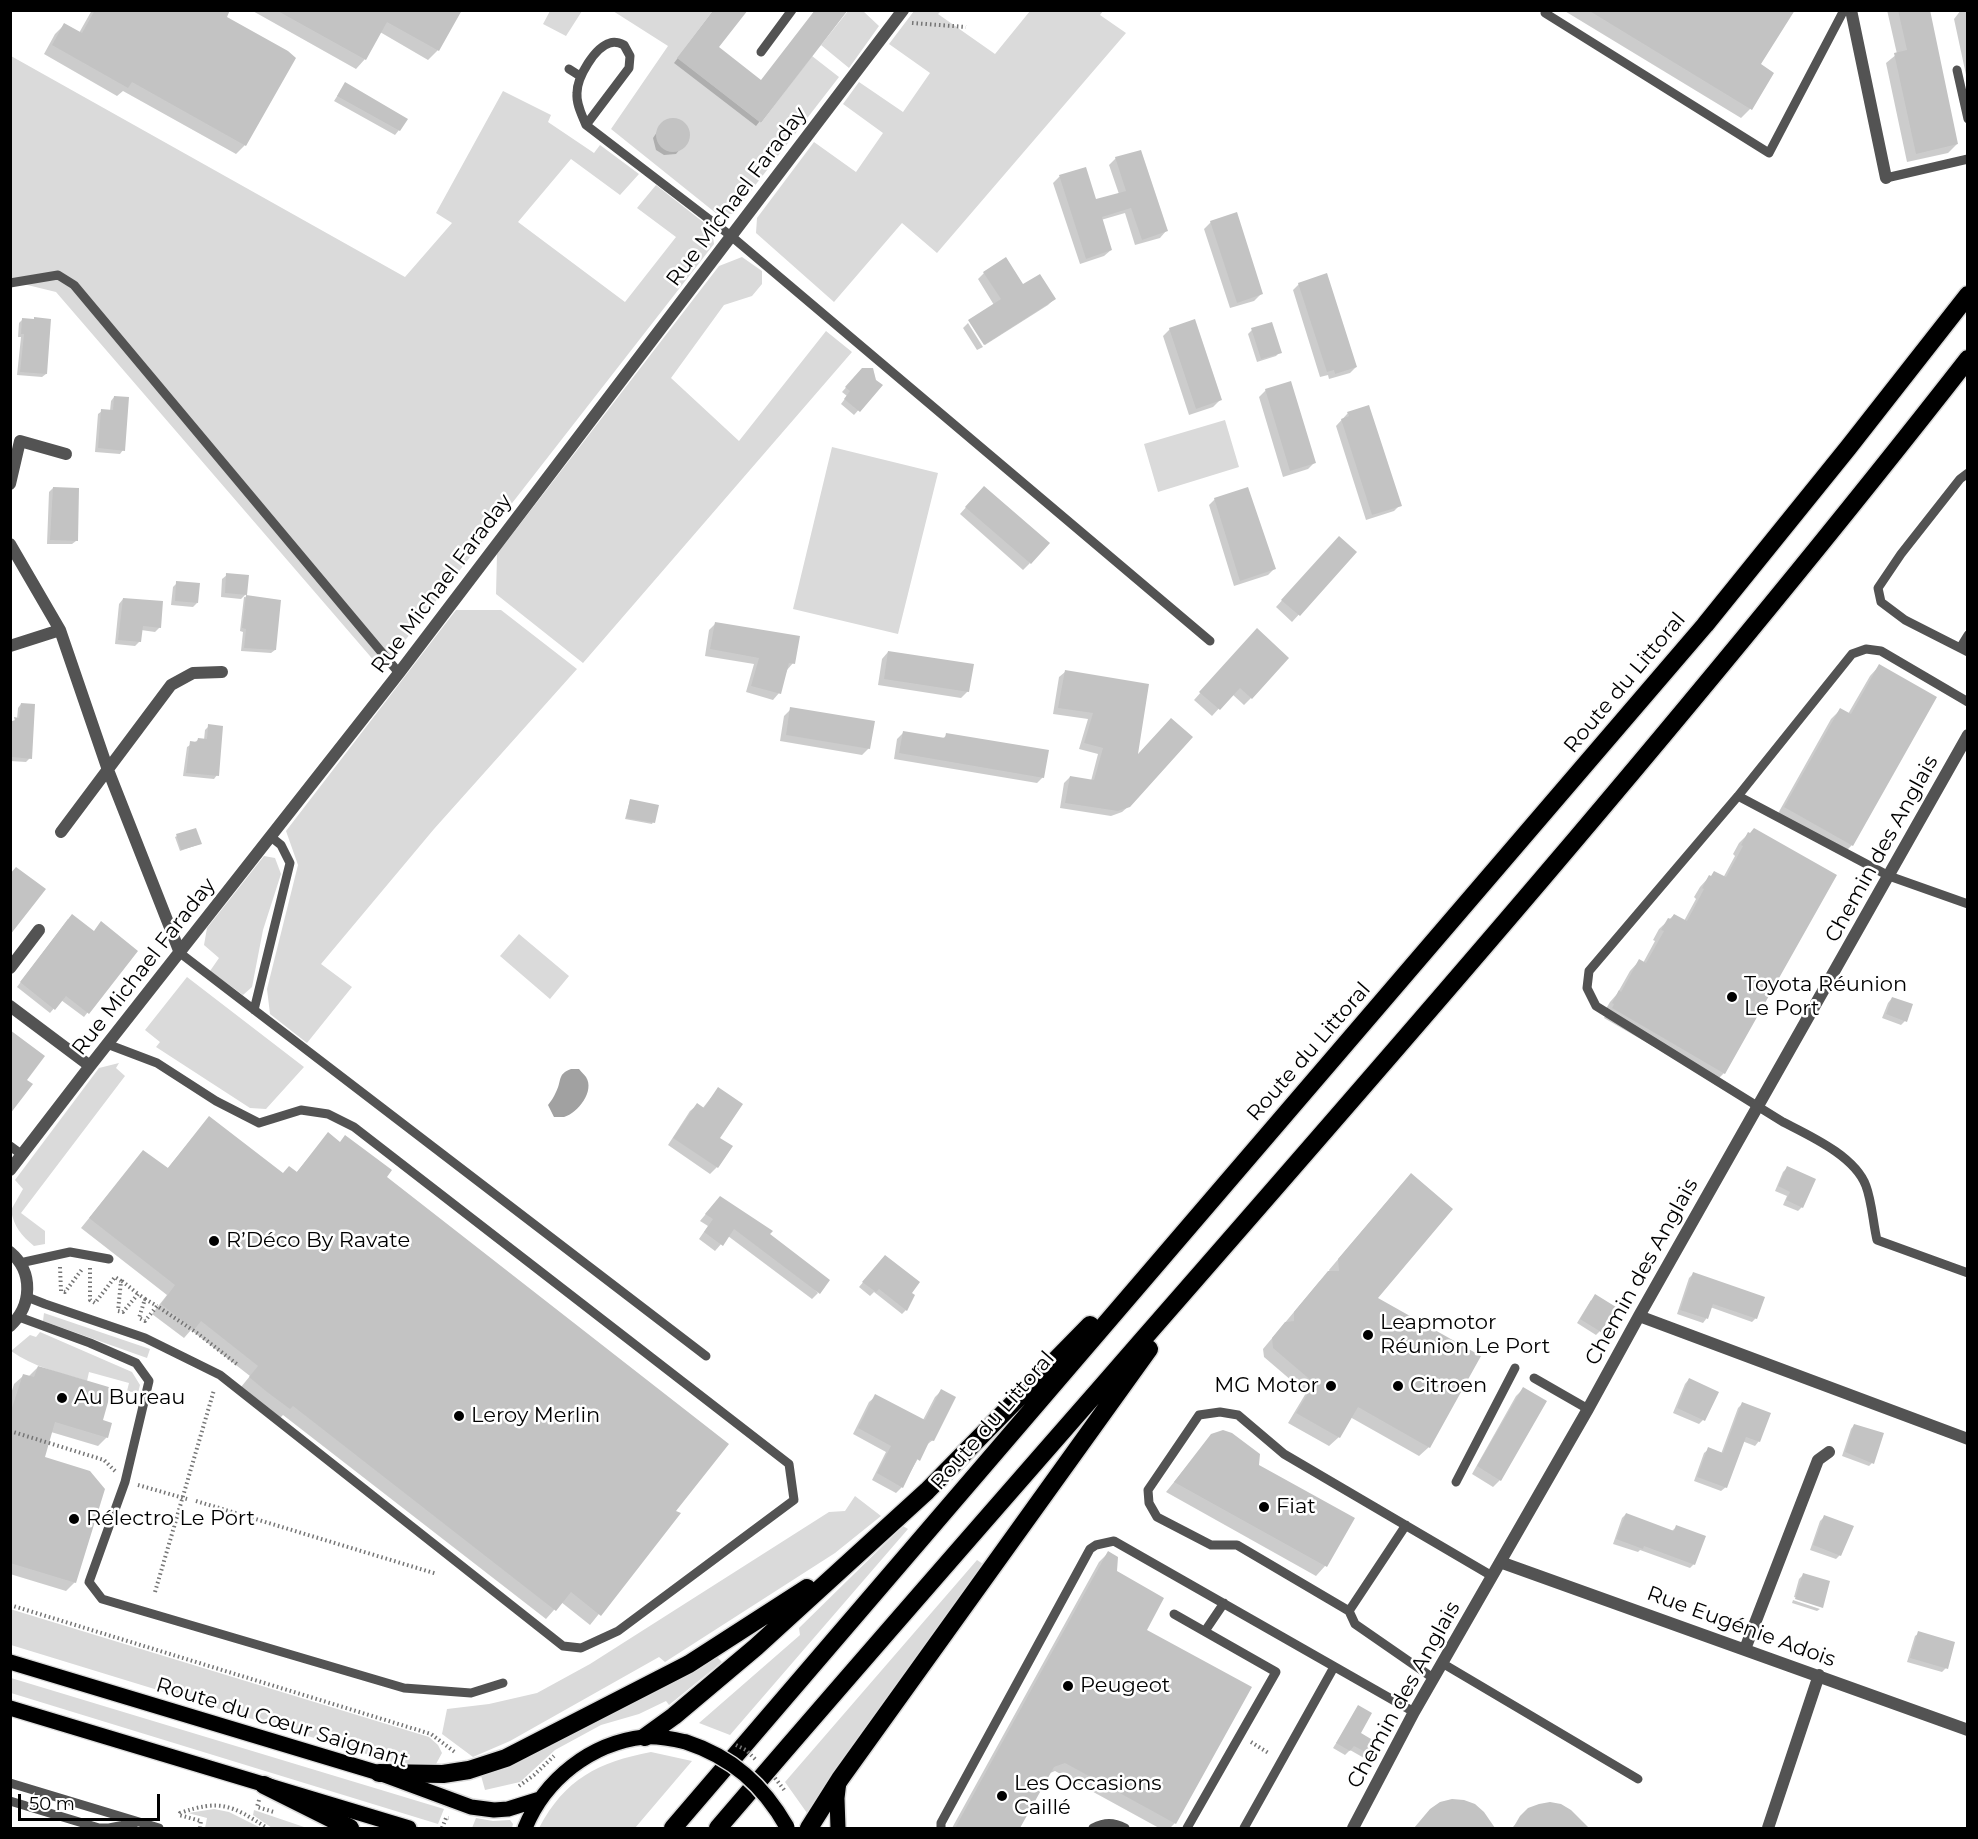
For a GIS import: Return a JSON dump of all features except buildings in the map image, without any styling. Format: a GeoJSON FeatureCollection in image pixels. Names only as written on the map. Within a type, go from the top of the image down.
{"type":"FeatureCollection","features":[{"type":"Feature","properties":{"kind":"highway","name":"Route du Littoral"},"geometry":{"type":"LineString","coordinates":[[673,1828],[1705,624],[1848,448],[1968,295]]}},
{"type":"Feature","properties":{"kind":"highway"},"geometry":{"type":"LineString","coordinates":[[718,1828],[944,1566],[1221,1251],[1662,736],[1879,473],[1968,359]]}},
{"type":"Feature","properties":{"kind":"highway"},"geometry":{"type":"LineString","coordinates":[[645,1737],[674,1716],[756,1647],[927,1491],[1201,1213]]}},
{"type":"Feature","properties":{"kind":"highway"},"geometry":{"type":"LineString","coordinates":[[809,1828],[840,1779],[1221,1251]]}},
{"type":"Feature","properties":{"kind":"highway"},"geometry":{"type":"LineString","coordinates":[[379,1773],[443,1774],[470,1770],[521,1751],[689,1664],[854,1558]]}},
{"type":"Feature","properties":{"kind":"highway"},"geometry":{"type":"LineString","coordinates":[[264,1785],[350,1828]]}},
{"type":"Feature","properties":{"kind":"main road","name":"Route du Cœur Saignant"},"geometry":{"type":"LineString","coordinates":[[10,1662],[379,1773],[446,1799],[478,1808],[508,1809],[540,1799]]}},
{"type":"Feature","properties":{"kind":"main road"},"geometry":{"type":"LineString","coordinates":[[10,1708],[409,1828]]}},
{"type":"Feature","properties":{"kind":"main road"},"geometry":{"type":"LineString","coordinates":[[525,1828],[540,1799],[561,1775],[590,1755],[614,1745],[645,1737],[686,1742],[725,1758],[749,1776],[770,1799],[787,1828]]}},
{"type":"Feature","properties":{"kind":"main road"},"geometry":{"type":"LineString","coordinates":[[838,1828],[837,1798],[840,1779]]}},
{"type":"Feature","properties":{"kind":"street"},"geometry":{"type":"LineString","coordinates":[[1851,10],[1886,178]]}},
{"type":"Feature","properties":{"kind":"street","name":"Rue Michael Faraday"},"geometry":{"type":"LineString","coordinates":[[10,1170],[399,673],[731,236],[897,12]]}},
{"type":"Feature","properties":{"kind":"street"},"geometry":{"type":"LineString","coordinates":[[10,484],[20,441],[66,454]]}},
{"type":"Feature","properties":{"kind":"street"},"geometry":{"type":"LineString","coordinates":[[10,544],[60,630],[108,770],[180,953]]}},
{"type":"Feature","properties":{"kind":"street"},"geometry":{"type":"LineString","coordinates":[[10,646],[60,630]]}},
{"type":"Feature","properties":{"kind":"street"},"geometry":{"type":"LineString","coordinates":[[62,832],[171,684],[193,674],[222,672]]}},
{"type":"Feature","properties":{"kind":"street","name":"Chemin des Anglais"},"geometry":{"type":"LineString","coordinates":[[1353,1828],[1433,1678],[1588,1409],[1968,735]]}},
{"type":"Feature","properties":{"kind":"street"},"geometry":{"type":"LineString","coordinates":[[10,968],[39,930]]}},
{"type":"Feature","properties":{"kind":"street"},"geometry":{"type":"LineString","coordinates":[[10,1006],[90,1066]]}},
{"type":"Feature","properties":{"kind":"street"},"geometry":{"type":"LineString","coordinates":[[10,1252],[20,1263],[28,1285],[27,1296],[19,1317],[10,1326]]}},
{"type":"Feature","properties":{"kind":"street"},"geometry":{"type":"LineString","coordinates":[[1639,1316],[1968,1439]]}},
{"type":"Feature","properties":{"kind":"street"},"geometry":{"type":"LineString","coordinates":[[1745,1649],[1818,1460],[1829,1452]]}},
{"type":"Feature","properties":{"kind":"street","name":"Rue Eugénie Adois"},"geometry":{"type":"LineString","coordinates":[[1500,1562],[1968,1730]]}},
{"type":"Feature","properties":{"kind":"street"},"geometry":{"type":"LineString","coordinates":[[1768,1828],[1819,1675]]}},
{"type":"Feature","properties":{"kind":"lane"},"geometry":{"type":"LineString","coordinates":[[761,52],[792,10]]}},
{"type":"Feature","properties":{"kind":"lane"},"geometry":{"type":"LineString","coordinates":[[1545,14],[1769,153],[1844,10]]}},
{"type":"Feature","properties":{"kind":"lane"},"geometry":{"type":"LineString","coordinates":[[586,125],[629,68],[628,50],[618,42],[611,42],[600,48],[580,76],[577,93],[579,110],[586,125],[731,236],[1210,641]]}},
{"type":"Feature","properties":{"kind":"lane"},"geometry":{"type":"LineString","coordinates":[[569,69],[580,76]]}},
{"type":"Feature","properties":{"kind":"lane"},"geometry":{"type":"LineString","coordinates":[[1957,70],[1968,119]]}},
{"type":"Feature","properties":{"kind":"lane"},"geometry":{"type":"LineString","coordinates":[[1886,178],[1968,159]]}},
{"type":"Feature","properties":{"kind":"lane"},"geometry":{"type":"LineString","coordinates":[[10,283],[58,275],[74,285],[399,673]]}},
{"type":"Feature","properties":{"kind":"lane"},"geometry":{"type":"LineString","coordinates":[[1968,473],[1960,479],[1901,554],[1878,588],[1881,602],[1905,620],[1964,650],[1968,635]]}},
{"type":"Feature","properties":{"kind":"lane"},"geometry":{"type":"LineString","coordinates":[[1968,702],[1881,651],[1866,649],[1852,654],[1738,796],[1589,971],[1587,988],[1596,1006],[1815,1138],[1852,1164],[1866,1185],[1877,1240],[1968,1273]]}},
{"type":"Feature","properties":{"kind":"lane"},"geometry":{"type":"LineString","coordinates":[[1738,796],[1889,876],[1968,904]]}},
{"type":"Feature","properties":{"kind":"lane"},"geometry":{"type":"LineString","coordinates":[[254,1010],[290,863],[281,845],[271,837]]}},
{"type":"Feature","properties":{"kind":"lane"},"geometry":{"type":"LineString","coordinates":[[180,953],[706,1356]]}},
{"type":"Feature","properties":{"kind":"lane"},"geometry":{"type":"LineString","coordinates":[[27,1296],[145,1338],[220,1375],[563,1646],[581,1648],[618,1631],[794,1500],[789,1464],[354,1127],[328,1114],[301,1110],[259,1123],[216,1101],[157,1063],[107,1044]]}},
{"type":"Feature","properties":{"kind":"lane"},"geometry":{"type":"LineString","coordinates":[[10,1146],[21,1154]]}},
{"type":"Feature","properties":{"kind":"lane"},"geometry":{"type":"LineString","coordinates":[[20,1263],[70,1252],[109,1259]]}},
{"type":"Feature","properties":{"kind":"lane"},"geometry":{"type":"LineString","coordinates":[[19,1317],[136,1363],[149,1381],[125,1482],[89,1582],[102,1599],[404,1688],[471,1693],[503,1683]]}},
{"type":"Feature","properties":{"kind":"lane"},"geometry":{"type":"LineString","coordinates":[[1456,1482],[1515,1368]]}},
{"type":"Feature","properties":{"kind":"lane"},"geometry":{"type":"LineString","coordinates":[[1534,1378],[1588,1409]]}},
{"type":"Feature","properties":{"kind":"lane"},"geometry":{"type":"LineString","coordinates":[[1433,1678],[1355,1624],[1349,1611],[1237,1545],[1211,1545],[1156,1517],[1149,1503],[1148,1490],[1199,1416],[1220,1412],[1239,1415],[1284,1454],[1492,1576]]}},
{"type":"Feature","properties":{"kind":"lane"},"geometry":{"type":"LineString","coordinates":[[1349,1611],[1406,1525]]}},
{"type":"Feature","properties":{"kind":"lane"},"geometry":{"type":"LineString","coordinates":[[941,1828],[941,1823],[1090,1549],[1096,1545],[1114,1541],[1414,1712]]}},
{"type":"Feature","properties":{"kind":"lane"},"geometry":{"type":"LineString","coordinates":[[1205,1631],[1224,1604]]}},
{"type":"Feature","properties":{"kind":"lane"},"geometry":{"type":"LineString","coordinates":[[1174,1614],[1276,1672],[1187,1828]]}},
{"type":"Feature","properties":{"kind":"lane"},"geometry":{"type":"LineString","coordinates":[[1442,1663],[1638,1779]]}},
{"type":"Feature","properties":{"kind":"lane"},"geometry":{"type":"LineString","coordinates":[[1244,1828],[1334,1667]]}},
{"type":"Feature","properties":{"kind":"lane"},"geometry":{"type":"LineString","coordinates":[[10,1784],[159,1828]]}},
{"type":"Feature","properties":{"kind":"lane"},"geometry":{"type":"LineString","coordinates":[[10,1801],[99,1828],[137,1823]]}},
{"type":"Feature","properties":{"kind":"lane"},"geometry":{"type":"LineString","coordinates":[[1093,1828],[1102,1824],[1114,1823],[1125,1828]]}},
{"type":"Feature","properties":{"kind":"path"},"geometry":{"type":"LineString","coordinates":[[897,12],[908,23],[966,27]]}},
{"type":"Feature","properties":{"kind":"path"},"geometry":{"type":"LineString","coordinates":[[50,1266],[60,1266],[61,1291],[65,1292],[85,1265],[90,1267],[90,1300],[95,1303],[115,1277],[197,1333],[238,1365]]}},
{"type":"Feature","properties":{"kind":"path"},"geometry":{"type":"LineString","coordinates":[[121,1281],[117,1311],[123,1312],[138,1294]]}},
{"type":"Feature","properties":{"kind":"path"},"geometry":{"type":"LineString","coordinates":[[145,1299],[140,1318],[145,1321],[157,1306]]}},
{"type":"Feature","properties":{"kind":"path"},"geometry":{"type":"LineString","coordinates":[[155,1592],[214,1390]]}},
{"type":"Feature","properties":{"kind":"path"},"geometry":{"type":"LineString","coordinates":[[10,1431],[104,1460],[125,1482],[184,1498]]}},
{"type":"Feature","properties":{"kind":"path"},"geometry":{"type":"LineString","coordinates":[[196,1502],[437,1574]]}},
{"type":"Feature","properties":{"kind":"path"},"geometry":{"type":"LineString","coordinates":[[10,1605],[431,1734],[464,1759],[470,1770]]}},
{"type":"Feature","properties":{"kind":"path"},"geometry":{"type":"LineString","coordinates":[[1240,1735],[1282,1761]]}},
{"type":"Feature","properties":{"kind":"path"},"geometry":{"type":"LineString","coordinates":[[200,1828],[201,1821],[179,1815],[180,1813],[206,1805],[218,1805],[230,1808],[267,1828]]}},
{"type":"Feature","properties":{"kind":"shaded area"},"geometry":{"type":"Polygon","coordinates":[[[550,10],[582,11],[566,36],[543,24],[550,10]]]}},
{"type":"Feature","properties":{"kind":"shaded area"},"geometry":{"type":"Polygon","coordinates":[[[613,11],[714,11],[678,58],[761,123],[812,56],[839,77],[733,214],[717,214],[611,129],[668,46],[613,11]]]}},
{"type":"Feature","properties":{"kind":"shaded area"},"geometry":{"type":"Polygon","coordinates":[[[848,11],[863,11],[879,26],[849,68],[821,45],[848,11]]]}},
{"type":"Feature","properties":{"kind":"shaded area"},"geometry":{"type":"Polygon","coordinates":[[[914,11],[941,11],[938,14],[995,54],[1030,11],[1103,11],[1100,15],[1126,33],[937,253],[902,223],[834,302],[756,233],[757,218],[814,142],[856,172],[883,133],[843,104],[859,82],[903,112],[930,73],[889,44],[914,11]]]}},
{"type":"Feature","properties":{"kind":"shaded area"},"geometry":{"type":"Polygon","coordinates":[[[11,56],[405,277],[452,223],[436,213],[503,91],[551,115],[548,122],[594,153],[600,145],[639,174],[620,195],[571,159],[518,222],[625,302],[676,237],[637,208],[656,185],[712,229],[714,244],[382,670],[56,292],[11,281],[11,56]]]}},
{"type":"Feature","properties":{"kind":"shaded area"},"geometry":{"type":"Polygon","coordinates":[[[742,257],[762,271],[762,284],[752,296],[724,305],[671,378],[739,441],[826,331],[852,352],[583,663],[496,594],[497,554],[719,266],[742,257]]]}},
{"type":"Feature","properties":{"kind":"shaded area"},"geometry":{"type":"Polygon","coordinates":[[[1225,420],[1239,467],[1158,492],[1144,444],[1225,420]]]}},
{"type":"Feature","properties":{"kind":"shaded area"},"geometry":{"type":"Polygon","coordinates":[[[832,447],[938,473],[898,634],[793,609],[832,447]]]}},
{"type":"Feature","properties":{"kind":"shaded area"},"geometry":{"type":"Polygon","coordinates":[[[456,610],[501,610],[577,669],[434,829],[321,964],[352,987],[307,1043],[270,1014],[267,989],[298,865],[286,831],[456,610]]]}},
{"type":"Feature","properties":{"kind":"shaded area"},"geometry":{"type":"Polygon","coordinates":[[[264,856],[275,858],[281,874],[263,930],[252,987],[243,995],[210,971],[219,958],[204,945],[207,928],[264,856]]]}},
{"type":"Feature","properties":{"kind":"shaded area"},"geometry":{"type":"Polygon","coordinates":[[[519,934],[569,976],[550,999],[500,956],[519,934]]]}},
{"type":"Feature","properties":{"kind":"shaded area"},"geometry":{"type":"Polygon","coordinates":[[[187,977],[304,1067],[266,1109],[250,1108],[156,1047],[160,1042],[145,1030],[187,977]]]}},
{"type":"Feature","properties":{"kind":"shaded area"},"geometry":{"type":"Polygon","coordinates":[[[119,1063],[116,1068],[125,1076],[21,1213],[45,1231],[45,1244],[34,1246],[19,1230],[12,1216],[11,1210],[23,1189],[15,1180],[99,1068],[119,1063]]]}},
{"type":"Feature","properties":{"kind":"shaded area"},"geometry":{"type":"Polygon","coordinates":[[[571,1069],[579,1069],[586,1077],[587,1095],[569,1115],[554,1117],[548,1105],[562,1076],[571,1069]]]}},
{"type":"Feature","properties":{"kind":"shaded area"},"geometry":{"type":"Polygon","coordinates":[[[44,1313],[150,1349],[147,1358],[43,1321],[44,1313]]]}},
{"type":"Feature","properties":{"kind":"shaded area"},"geometry":{"type":"Polygon","coordinates":[[[40,1332],[132,1372],[140,1385],[138,1393],[127,1391],[129,1383],[89,1372],[87,1381],[38,1365],[11,1351],[30,1335],[36,1337],[40,1332]]]}},
{"type":"Feature","properties":{"kind":"shaded area"},"geometry":{"type":"Polygon","coordinates":[[[855,1496],[881,1516],[835,1553],[665,1662],[659,1657],[510,1741],[473,1757],[442,1734],[447,1709],[489,1704],[537,1693],[590,1664],[829,1512],[845,1511],[855,1496]]]}},
{"type":"Feature","properties":{"kind":"shaded area"},"geometry":{"type":"Polygon","coordinates":[[[903,1526],[908,1529],[730,1735],[699,1723],[800,1635],[799,1628],[903,1526]]]}},
{"type":"Feature","properties":{"kind":"shaded area"},"geometry":{"type":"Polygon","coordinates":[[[977,1560],[983,1564],[807,1813],[785,1782],[977,1560]]]}},
{"type":"Feature","properties":{"kind":"shaded area"},"geometry":{"type":"Polygon","coordinates":[[[10,1609],[429,1737],[438,1745],[442,1753],[436,1764],[399,1764],[11,1645],[10,1609]]]}},
{"type":"Feature","properties":{"kind":"shaded area"},"geometry":{"type":"Polygon","coordinates":[[[716,1656],[722,1662],[669,1705],[666,1701],[639,1714],[601,1725],[555,1750],[520,1782],[485,1790],[480,1772],[716,1656]]]}},
{"type":"Feature","properties":{"kind":"shaded area"},"geometry":{"type":"Polygon","coordinates":[[[10,1678],[444,1809],[438,1824],[11,1693],[10,1678]]]}},
{"type":"Feature","properties":{"kind":"shaded area"},"geometry":{"type":"Polygon","coordinates":[[[651,1752],[692,1761],[635,1828],[539,1828],[560,1797],[585,1775],[615,1761],[651,1752]]]}},
{"type":"Feature","properties":{"kind":"shaded area"},"geometry":{"type":"Polygon","coordinates":[[[214,1809],[229,1812],[261,1828],[205,1828],[207,1818],[188,1813],[214,1809]]]}},
{"type":"Feature","properties":{"kind":"shaded area"},"geometry":{"type":"Polygon","coordinates":[[[254,1810],[307,1828],[272,1828],[253,1815],[254,1810]]]}},
{"type":"Feature","properties":{"kind":"shaded area"},"geometry":{"type":"Polygon","coordinates":[[[476,1818],[493,1821],[510,1820],[513,1824],[512,1828],[472,1828],[476,1818]]]}},
{"type":"Feature","properties":{"kind":"place","name":"Toyota Réunion Le Port"},"geometry":{"type":"Point","coordinates":[1732,997]}},
{"type":"Feature","properties":{"kind":"place","name":"R’Déco By Ravate"},"geometry":{"type":"Point","coordinates":[214,1241]}},
{"type":"Feature","properties":{"kind":"place","name":"Leapmotor Réunion Le Port"},"geometry":{"type":"Point","coordinates":[1368,1335]}},
{"type":"Feature","properties":{"kind":"place","name":"MG Motor"},"geometry":{"type":"Point","coordinates":[1331,1386]}},
{"type":"Feature","properties":{"kind":"place","name":"Citroen"},"geometry":{"type":"Point","coordinates":[1398,1386]}},
{"type":"Feature","properties":{"kind":"place","name":"Au Bureau"},"geometry":{"type":"Point","coordinates":[62,1398]}},
{"type":"Feature","properties":{"kind":"place","name":"Leroy Merlin"},"geometry":{"type":"Point","coordinates":[459,1416]}},
{"type":"Feature","properties":{"kind":"place","name":"Fiat"},"geometry":{"type":"Point","coordinates":[1264,1507]}},
{"type":"Feature","properties":{"kind":"place","name":"Rélectro Le Port"},"geometry":{"type":"Point","coordinates":[74,1519]}},
{"type":"Feature","properties":{"kind":"place","name":"Peugeot"},"geometry":{"type":"Point","coordinates":[1068,1686]}},
{"type":"Feature","properties":{"kind":"place","name":"Les Occasions Caillé"},"geometry":{"type":"Point","coordinates":[1002,1796]}}]}
